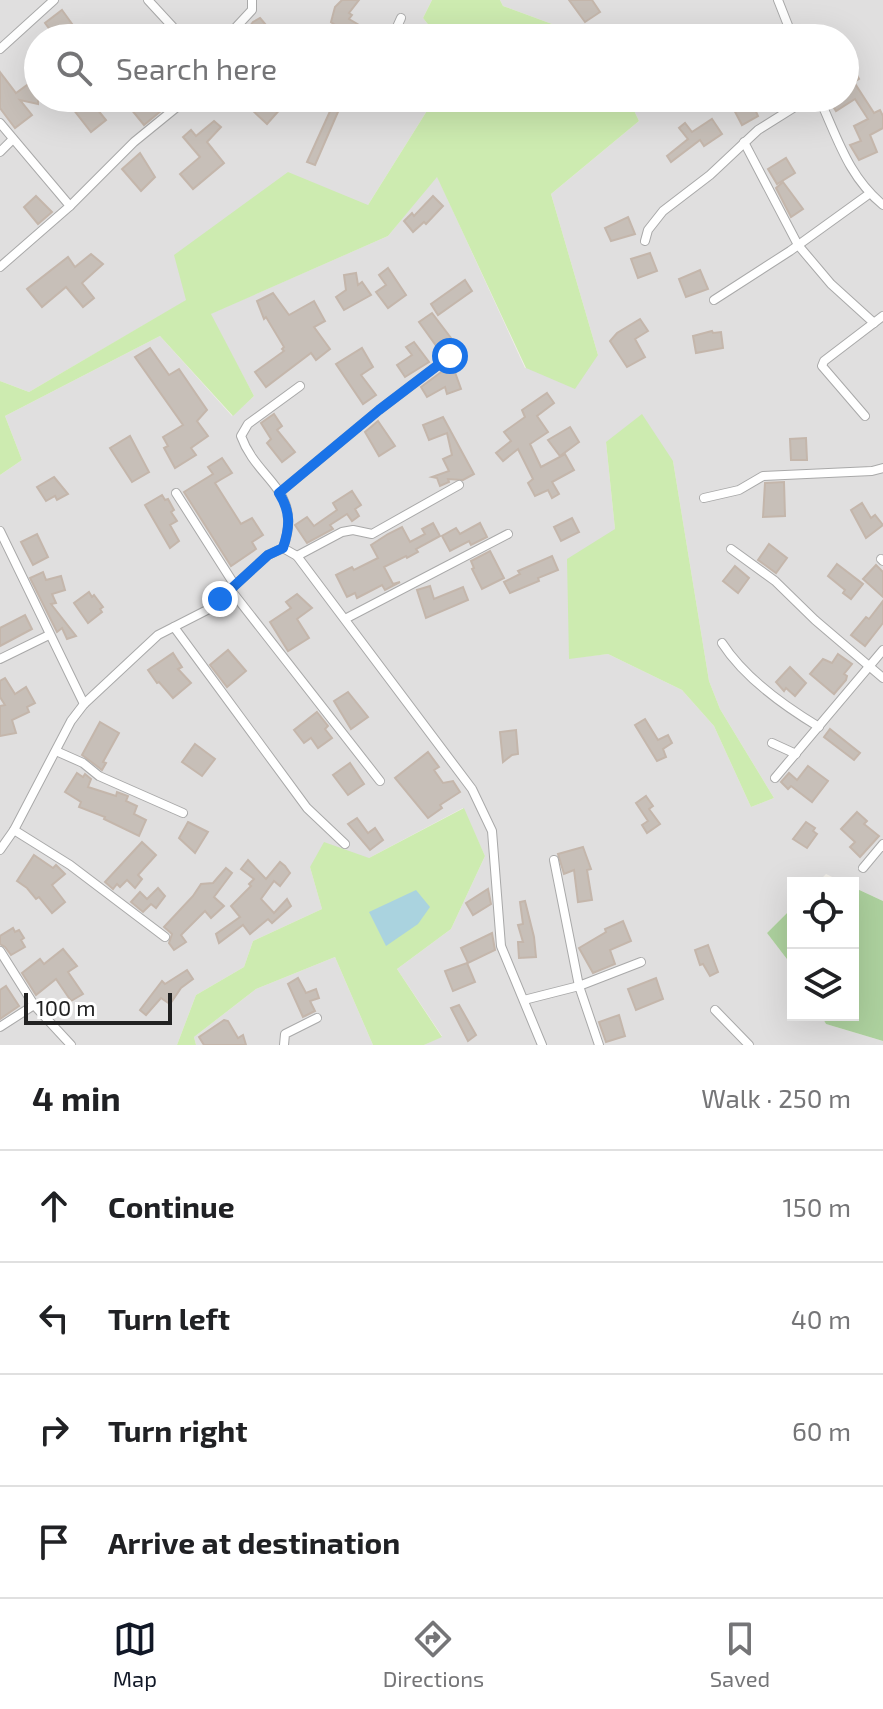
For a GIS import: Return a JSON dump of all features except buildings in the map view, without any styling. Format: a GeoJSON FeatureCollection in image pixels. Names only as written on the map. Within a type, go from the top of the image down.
{"type":"FeatureCollection","features":[{"type":"Feature","properties":{"kind":"street"},"geometry":{"type":"LineString","coordinates":[[148,0],[170,24]]}},
{"type":"Feature","properties":{"kind":"street"},"geometry":{"type":"LineString","coordinates":[[239,24],[252,10],[252,0]]}},
{"type":"Feature","properties":{"kind":"street"},"geometry":{"type":"LineString","coordinates":[[778,0],[787,24]]}},
{"type":"Feature","properties":{"kind":"street"},"geometry":{"type":"LineString","coordinates":[[26,24],[48,2]]}},
{"type":"Feature","properties":{"kind":"street"},"geometry":{"type":"LineString","coordinates":[[398,24],[401,18]]}},
{"type":"Feature","properties":{"kind":"street"},"geometry":{"type":"LineString","coordinates":[[0,49],[24,26]]}},
{"type":"Feature","properties":{"kind":"street"},"geometry":{"type":"LineString","coordinates":[[0,267],[70,206],[134,142],[171,112]]}},
{"type":"Feature","properties":{"kind":"street"},"geometry":{"type":"LineString","coordinates":[[645,241],[648,230],[663,211],[710,175],[758,130],[787,112]]}},
{"type":"Feature","properties":{"kind":"street"},"geometry":{"type":"LineString","coordinates":[[825,112],[854,175],[869,194],[883,205]]}},
{"type":"Feature","properties":{"kind":"street"},"geometry":{"type":"LineString","coordinates":[[0,123],[70,206]]}},
{"type":"Feature","properties":{"kind":"street"},"geometry":{"type":"LineString","coordinates":[[0,152],[13,139]]}},
{"type":"Feature","properties":{"kind":"street"},"geometry":{"type":"LineString","coordinates":[[744,142],[798,245],[831,284],[874,323]]}},
{"type":"Feature","properties":{"kind":"street"},"geometry":{"type":"LineString","coordinates":[[714,300],[869,194]]}},
{"type":"Feature","properties":{"kind":"street"},"geometry":{"type":"LineString","coordinates":[[865,416],[822,366],[824,361],[883,316]]}},
{"type":"Feature","properties":{"kind":"street"},"geometry":{"type":"LineString","coordinates":[[279,493],[450,356]]}},
{"type":"Feature","properties":{"kind":"street"},"geometry":{"type":"LineString","coordinates":[[0,850],[14,830],[71,721],[84,704],[116,677],[148,643],[209,609],[268,555],[283,548],[289,512],[241,436],[248,424],[300,386]]}},
{"type":"Feature","properties":{"kind":"street"},"geometry":{"type":"LineString","coordinates":[[704,498],[739,490],[763,476],[883,468]]}},
{"type":"Feature","properties":{"kind":"street"},"geometry":{"type":"LineString","coordinates":[[297,556],[342,532],[353,530],[372,534],[459,485]]}},
{"type":"Feature","properties":{"kind":"street"},"geometry":{"type":"LineString","coordinates":[[176,493],[232,586],[380,781]]}},
{"type":"Feature","properties":{"kind":"street"},"geometry":{"type":"LineString","coordinates":[[0,531],[84,704]]}},
{"type":"Feature","properties":{"kind":"street"},"geometry":{"type":"LineString","coordinates":[[345,619],[508,534]]}},
{"type":"Feature","properties":{"kind":"street"},"geometry":{"type":"LineString","coordinates":[[283,548],[297,556],[472,789],[492,831],[501,946],[542,1045]]}},
{"type":"Feature","properties":{"kind":"street"},"geometry":{"type":"LineString","coordinates":[[731,549],[775,581],[883,678]]}},
{"type":"Feature","properties":{"kind":"street"},"geometry":{"type":"LineString","coordinates":[[174,627],[307,808],[345,844]]}},
{"type":"Feature","properties":{"kind":"street"},"geometry":{"type":"LineString","coordinates":[[0,659],[49,635]]}},
{"type":"Feature","properties":{"kind":"street"},"geometry":{"type":"LineString","coordinates":[[722,643],[732,659],[793,712],[819,727]]}},
{"type":"Feature","properties":{"kind":"street"},"geometry":{"type":"LineString","coordinates":[[775,778],[883,650]]}},
{"type":"Feature","properties":{"kind":"street"},"geometry":{"type":"LineString","coordinates":[[772,743],[796,754]]}},
{"type":"Feature","properties":{"kind":"street"},"geometry":{"type":"LineString","coordinates":[[56,751],[83,763],[99,776],[183,813]]}},
{"type":"Feature","properties":{"kind":"street"},"geometry":{"type":"LineString","coordinates":[[14,830],[70,865],[165,937]]}},
{"type":"Feature","properties":{"kind":"street"},"geometry":{"type":"LineString","coordinates":[[863,868],[883,844]]}},
{"type":"Feature","properties":{"kind":"street"},"geometry":{"type":"LineString","coordinates":[[554,860],[579,986],[599,1045]]}},
{"type":"Feature","properties":{"kind":"street"},"geometry":{"type":"LineString","coordinates":[[0,951],[34,1005],[71,1045]]}},
{"type":"Feature","properties":{"kind":"street"},"geometry":{"type":"LineString","coordinates":[[524,1000],[579,986],[641,962]]}},
{"type":"Feature","properties":{"kind":"street"},"geometry":{"type":"LineString","coordinates":[[0,1027],[34,1005]]}},
{"type":"Feature","properties":{"kind":"street"},"geometry":{"type":"LineString","coordinates":[[715,1010],[749,1045]]}},
{"type":"Feature","properties":{"kind":"street"},"geometry":{"type":"LineString","coordinates":[[284,1045],[285,1034],[317,1018]]}},
{"type":"Feature","properties":{"kind":"shaded area"},"geometry":{"type":"Polygon","coordinates":[[[0,0],[432,0],[423,18],[428,24],[24,24],[24,112],[426,112],[368,205],[187,300],[29,392],[0,381],[0,0]]]}},
{"type":"Feature","properties":{"kind":"shaded area"},"geometry":{"type":"Polygon","coordinates":[[[500,0],[883,0],[883,901],[859,890],[859,877],[832,877],[826,874],[823,877],[787,877],[787,913],[767,933],[787,959],[787,1021],[824,1021],[883,1041],[883,1045],[424,1045],[442,1036],[397,969],[451,929],[485,856],[463,808],[369,858],[310,867],[322,909],[253,941],[244,967],[196,995],[177,1045],[0,1045],[0,475],[22,460],[5,416],[160,336],[232,416],[254,396],[210,314],[388,236],[437,176],[525,368],[598,355],[551,194],[639,121],[635,112],[859,112],[859,24],[552,24],[503,6],[500,0]],[[606,442],[615,529],[570,658],[608,654],[682,690],[714,726],[751,807],[774,798],[720,709],[709,681],[673,461],[606,442]]]}},
{"type":"Feature","properties":{"kind":"shaded area"},"geometry":{"type":"Polygon","coordinates":[[[335,957],[373,1045],[196,1045],[194,1037],[256,989],[335,957]]]}},
{"type":"Feature","properties":{"kind":"green space"},"geometry":{"type":"Polygon","coordinates":[[[432,0],[500,0],[503,6],[552,24],[428,24],[423,18],[432,0]]]}},
{"type":"Feature","properties":{"kind":"green space"},"geometry":{"type":"Polygon","coordinates":[[[426,112],[635,112],[639,121],[551,194],[598,355],[575,389],[526,368],[437,177],[388,236],[211,314],[254,396],[233,416],[160,336],[5,416],[22,460],[0,475],[0,381],[29,392],[186,300],[174,255],[288,172],[368,205],[426,112]]]}},
{"type":"Feature","properties":{"kind":"green space"},"geometry":{"type":"Polygon","coordinates":[[[642,414],[673,461],[709,681],[720,709],[774,798],[751,807],[714,726],[682,690],[608,654],[569,659],[567,559],[615,529],[606,442],[642,414]]]}},
{"type":"Feature","properties":{"kind":"green space"},"geometry":{"type":"Polygon","coordinates":[[[464,808],[485,856],[451,929],[397,969],[442,1037],[424,1045],[373,1045],[335,957],[256,989],[194,1037],[196,1045],[177,1045],[196,995],[244,967],[253,941],[322,909],[310,867],[324,842],[369,858],[464,808]]]}},
{"type":"Feature","properties":{"kind":"green space"},"geometry":{"type":"Polygon","coordinates":[[[859,890],[883,901],[883,1041],[824,1021],[859,1021],[859,890]]]}},
{"type":"Feature","properties":{"kind":"green space"},"geometry":{"type":"Polygon","coordinates":[[[787,913],[787,959],[767,933],[787,913]]]}},
{"type":"Feature","properties":{"kind":"water"},"geometry":{"type":"Polygon","coordinates":[[[416,890],[430,907],[418,924],[386,946],[369,912],[416,890]]]}},
{"type":"Feature","properties":{"kind":"route"},"geometry":{"type":"LineString","coordinates":[[220,599],[268,555],[283,548],[289,512],[279,493],[450,356]]}}]}
